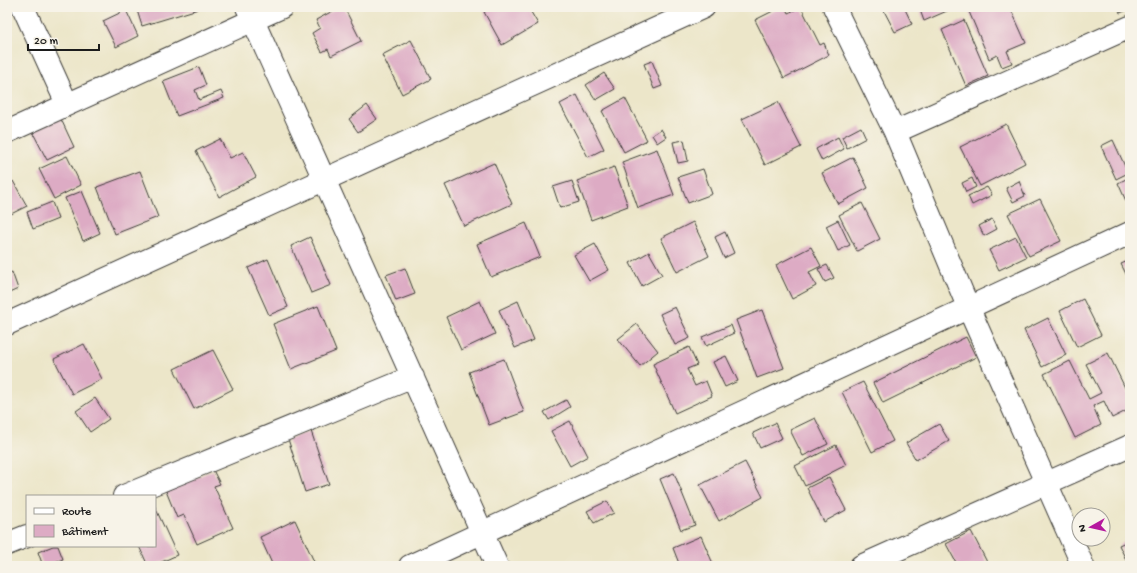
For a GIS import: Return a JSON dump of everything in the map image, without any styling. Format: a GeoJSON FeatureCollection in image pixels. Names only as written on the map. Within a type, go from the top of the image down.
{"type":"FeatureCollection","features":[{"type":"Feature","properties":{"kind":"street"},"geometry":{"type":"LineString","coordinates":[[23,7],[67,104]]}},
{"type":"Feature","properties":{"kind":"street"},"geometry":{"type":"LineString","coordinates":[[7,132],[250,14],[282,7]]}},
{"type":"Feature","properties":{"kind":"street"},"geometry":{"type":"LineString","coordinates":[[7,324],[704,7]]}},
{"type":"Feature","properties":{"kind":"street"},"geometry":{"type":"LineString","coordinates":[[834,7],[895,132],[969,309],[1083,566]]}},
{"type":"Feature","properties":{"kind":"street"},"geometry":{"type":"LineString","coordinates":[[250,14],[497,566]]}},
{"type":"Feature","properties":{"kind":"street"},"geometry":{"type":"LineString","coordinates":[[895,132],[1130,28]]}},
{"type":"Feature","properties":{"kind":"street"},"geometry":{"type":"LineString","coordinates":[[410,566],[969,309],[1130,233]]}},
{"type":"Feature","properties":{"kind":"street"},"geometry":{"type":"LineString","coordinates":[[126,495],[413,377]]}},
{"type":"Feature","properties":{"kind":"street"},"geometry":{"type":"LineString","coordinates":[[861,566],[1130,446]]}},
{"type":"Feature","properties":{"kind":"street"},"geometry":{"type":"LineString","coordinates":[[7,544],[26,536]]}},
{"type":"Feature","properties":{"kind":"building"},"geometry":{"type":"Polygon","coordinates":[[[136,7],[198,7],[198,9],[142,26],[136,7]]]}},
{"type":"Feature","properties":{"kind":"building"},"geometry":{"type":"Polygon","coordinates":[[[340,7],[344,7],[361,41],[331,56],[328,49],[322,52],[312,33],[320,28],[316,20],[340,7]]]}},
{"type":"Feature","properties":{"kind":"building"},"geometry":{"type":"Polygon","coordinates":[[[492,7],[528,7],[538,24],[502,45],[484,12],[492,7]]]}},
{"type":"Feature","properties":{"kind":"building"},"geometry":{"type":"Polygon","coordinates":[[[781,7],[785,7],[788,13],[801,7],[820,45],[824,43],[829,55],[784,78],[755,20],[781,7]]]}},
{"type":"Feature","properties":{"kind":"building"},"geometry":{"type":"Polygon","coordinates":[[[882,7],[904,7],[912,24],[895,32],[882,7]]]}},
{"type":"Feature","properties":{"kind":"building"},"geometry":{"type":"Polygon","coordinates":[[[928,7],[956,7],[924,21],[920,10],[928,7]]]}},
{"type":"Feature","properties":{"kind":"building"},"geometry":{"type":"Polygon","coordinates":[[[967,7],[1010,7],[1026,43],[1007,51],[1012,63],[1002,67],[997,55],[989,59],[967,7]]]}},
{"type":"Feature","properties":{"kind":"building"},"geometry":{"type":"Polygon","coordinates":[[[1118,7],[1130,7],[1130,9],[1120,13],[1118,7]]]}},
{"type":"Feature","properties":{"kind":"building"},"geometry":{"type":"Polygon","coordinates":[[[126,10],[138,36],[116,47],[103,21],[126,10]]]}},
{"type":"Feature","properties":{"kind":"building"},"geometry":{"type":"Polygon","coordinates":[[[964,20],[988,76],[966,86],[942,30],[964,20]]]}},
{"type":"Feature","properties":{"kind":"building"},"geometry":{"type":"Polygon","coordinates":[[[411,40],[431,79],[402,94],[382,55],[411,40]]]}},
{"type":"Feature","properties":{"kind":"building"},"geometry":{"type":"Polygon","coordinates":[[[652,61],[662,86],[654,89],[644,64],[652,61]]]}},
{"type":"Feature","properties":{"kind":"building"},"geometry":{"type":"Polygon","coordinates":[[[199,67],[206,85],[195,90],[199,100],[221,91],[224,98],[177,116],[163,81],[199,67]]]}},
{"type":"Feature","properties":{"kind":"building"},"geometry":{"type":"Polygon","coordinates":[[[604,73],[615,89],[596,100],[586,85],[604,73]]]}},
{"type":"Feature","properties":{"kind":"building"},"geometry":{"type":"Polygon","coordinates":[[[577,95],[604,149],[588,157],[560,104],[577,95]]]}},
{"type":"Feature","properties":{"kind":"building"},"geometry":{"type":"Polygon","coordinates":[[[625,98],[647,140],[624,152],[602,111],[625,98]]]}},
{"type":"Feature","properties":{"kind":"building"},"geometry":{"type":"Polygon","coordinates":[[[778,102],[801,147],[765,165],[742,119],[778,102]]]}},
{"type":"Feature","properties":{"kind":"building"},"geometry":{"type":"Polygon","coordinates":[[[367,105],[377,119],[358,132],[349,119],[367,105]]]}},
{"type":"Feature","properties":{"kind":"building"},"geometry":{"type":"Polygon","coordinates":[[[60,117],[74,147],[47,160],[32,131],[60,117]]]}},
{"type":"Feature","properties":{"kind":"building"},"geometry":{"type":"Polygon","coordinates":[[[1006,124],[1025,163],[980,186],[960,147],[1006,124]]]}},
{"type":"Feature","properties":{"kind":"building"},"geometry":{"type":"Polygon","coordinates":[[[861,127],[866,138],[847,148],[842,137],[861,127]]]}},
{"type":"Feature","properties":{"kind":"building"},"geometry":{"type":"Polygon","coordinates":[[[661,129],[666,137],[657,143],[652,135],[661,129]]]}},
{"type":"Feature","properties":{"kind":"building"},"geometry":{"type":"Polygon","coordinates":[[[838,137],[844,149],[822,161],[816,149],[838,137]]]}},
{"type":"Feature","properties":{"kind":"building"},"geometry":{"type":"Polygon","coordinates":[[[220,139],[230,158],[243,152],[256,177],[219,197],[196,151],[220,139]]]}},
{"type":"Feature","properties":{"kind":"building"},"geometry":{"type":"Polygon","coordinates":[[[684,140],[688,161],[678,163],[673,142],[684,140]]]}},
{"type":"Feature","properties":{"kind":"building"},"geometry":{"type":"Polygon","coordinates":[[[1113,140],[1128,173],[1116,179],[1101,146],[1113,140]]]}},
{"type":"Feature","properties":{"kind":"building"},"geometry":{"type":"Polygon","coordinates":[[[657,149],[674,195],[638,208],[622,162],[657,149]]]}},
{"type":"Feature","properties":{"kind":"building"},"geometry":{"type":"Polygon","coordinates":[[[67,156],[81,185],[54,199],[39,169],[67,156]]]}},
{"type":"Feature","properties":{"kind":"building"},"geometry":{"type":"Polygon","coordinates":[[[853,157],[868,188],[838,204],[822,173],[853,157]]]}},
{"type":"Feature","properties":{"kind":"building"},"geometry":{"type":"Polygon","coordinates":[[[494,163],[512,204],[464,226],[445,185],[494,163]]]}},
{"type":"Feature","properties":{"kind":"building"},"geometry":{"type":"Polygon","coordinates":[[[614,167],[628,206],[591,220],[577,181],[614,167]]]}},
{"type":"Feature","properties":{"kind":"building"},"geometry":{"type":"Polygon","coordinates":[[[7,168],[11,176],[7,178],[7,168]]]}},
{"type":"Feature","properties":{"kind":"building"},"geometry":{"type":"Polygon","coordinates":[[[703,169],[712,194],[688,203],[678,177],[703,169]]]}},
{"type":"Feature","properties":{"kind":"building"},"geometry":{"type":"Polygon","coordinates":[[[140,171],[158,217],[115,234],[97,187],[140,171]]]}},
{"type":"Feature","properties":{"kind":"building"},"geometry":{"type":"Polygon","coordinates":[[[1130,177],[1130,210],[1118,183],[1130,177]]]}},
{"type":"Feature","properties":{"kind":"building"},"geometry":{"type":"Polygon","coordinates":[[[972,178],[976,187],[966,192],[962,183],[972,178]]]}},
{"type":"Feature","properties":{"kind":"building"},"geometry":{"type":"Polygon","coordinates":[[[13,181],[27,206],[7,216],[7,184],[13,181]]]}},
{"type":"Feature","properties":{"kind":"building"},"geometry":{"type":"Polygon","coordinates":[[[572,181],[579,202],[560,208],[553,187],[572,181]]]}},
{"type":"Feature","properties":{"kind":"building"},"geometry":{"type":"Polygon","coordinates":[[[1019,181],[1025,196],[1013,202],[1006,188],[1019,181]]]}},
{"type":"Feature","properties":{"kind":"building"},"geometry":{"type":"Polygon","coordinates":[[[987,187],[992,195],[972,205],[968,196],[987,187]]]}},
{"type":"Feature","properties":{"kind":"building"},"geometry":{"type":"Polygon","coordinates":[[[82,191],[100,233],[83,241],[65,198],[82,191]]]}},
{"type":"Feature","properties":{"kind":"building"},"geometry":{"type":"Polygon","coordinates":[[[1040,199],[1061,241],[1029,256],[1008,214],[1040,199]]]}},
{"type":"Feature","properties":{"kind":"building"},"geometry":{"type":"Polygon","coordinates":[[[52,202],[58,219],[33,229],[27,212],[52,202]]]}},
{"type":"Feature","properties":{"kind":"building"},"geometry":{"type":"Polygon","coordinates":[[[862,203],[880,239],[857,251],[839,215],[862,203]]]}},
{"type":"Feature","properties":{"kind":"building"},"geometry":{"type":"Polygon","coordinates":[[[992,219],[997,229],[984,236],[979,226],[992,219]]]}},
{"type":"Feature","properties":{"kind":"building"},"geometry":{"type":"Polygon","coordinates":[[[838,220],[850,245],[838,251],[826,226],[838,220]]]}},
{"type":"Feature","properties":{"kind":"building"},"geometry":{"type":"Polygon","coordinates":[[[693,222],[709,256],[677,272],[661,238],[693,222]]]}},
{"type":"Feature","properties":{"kind":"building"},"geometry":{"type":"Polygon","coordinates":[[[526,223],[540,257],[491,277],[477,244],[526,223]]]}},
{"type":"Feature","properties":{"kind":"building"},"geometry":{"type":"Polygon","coordinates":[[[725,232],[734,253],[724,258],[715,237],[725,232]]]}},
{"type":"Feature","properties":{"kind":"building"},"geometry":{"type":"Polygon","coordinates":[[[310,237],[331,285],[311,293],[291,246],[310,237]]]}},
{"type":"Feature","properties":{"kind":"building"},"geometry":{"type":"Polygon","coordinates":[[[1016,237],[1026,257],[999,270],[989,250],[1016,237]]]}},
{"type":"Feature","properties":{"kind":"building"},"geometry":{"type":"Polygon","coordinates":[[[595,244],[609,270],[589,281],[574,255],[595,244]]]}},
{"type":"Feature","properties":{"kind":"building"},"geometry":{"type":"Polygon","coordinates":[[[811,247],[821,266],[809,272],[816,286],[792,299],[776,265],[811,247]]]}},
{"type":"Feature","properties":{"kind":"building"},"geometry":{"type":"Polygon","coordinates":[[[649,252],[662,275],[642,286],[630,263],[649,252]]]}},
{"type":"Feature","properties":{"kind":"building"},"geometry":{"type":"Polygon","coordinates":[[[268,259],[288,307],[269,315],[248,268],[268,259]]]}},
{"type":"Feature","properties":{"kind":"building"},"geometry":{"type":"Polygon","coordinates":[[[1130,260],[1130,282],[1121,264],[1130,260]]]}},
{"type":"Feature","properties":{"kind":"building"},"geometry":{"type":"Polygon","coordinates":[[[827,265],[834,278],[825,282],[818,269],[827,265]]]}},
{"type":"Feature","properties":{"kind":"building"},"geometry":{"type":"Polygon","coordinates":[[[405,268],[415,294],[396,301],[386,275],[405,268]]]}},
{"type":"Feature","properties":{"kind":"building"},"geometry":{"type":"Polygon","coordinates":[[[12,272],[18,289],[7,294],[7,274],[12,272]]]}},
{"type":"Feature","properties":{"kind":"building"},"geometry":{"type":"Polygon","coordinates":[[[1083,299],[1101,335],[1077,347],[1060,311],[1083,299]]]}},
{"type":"Feature","properties":{"kind":"building"},"geometry":{"type":"Polygon","coordinates":[[[480,301],[495,334],[461,350],[446,317],[480,301]]]}},
{"type":"Feature","properties":{"kind":"building"},"geometry":{"type":"Polygon","coordinates":[[[518,301],[534,340],[515,348],[499,310],[518,301]]]}},
{"type":"Feature","properties":{"kind":"building"},"geometry":{"type":"Polygon","coordinates":[[[318,306],[336,351],[291,369],[273,324],[318,306]]]}},
{"type":"Feature","properties":{"kind":"building"},"geometry":{"type":"Polygon","coordinates":[[[675,307],[690,338],[675,345],[660,314],[675,307]]]}},
{"type":"Feature","properties":{"kind":"building"},"geometry":{"type":"Polygon","coordinates":[[[762,310],[784,368],[757,378],[736,320],[762,310]]]}},
{"type":"Feature","properties":{"kind":"building"},"geometry":{"type":"Polygon","coordinates":[[[1048,318],[1066,355],[1042,367],[1024,330],[1048,318]]]}},
{"type":"Feature","properties":{"kind":"building"},"geometry":{"type":"Polygon","coordinates":[[[637,324],[658,351],[640,366],[618,339],[637,324]]]}},
{"type":"Feature","properties":{"kind":"building"},"geometry":{"type":"Polygon","coordinates":[[[731,325],[734,333],[706,346],[702,337],[731,325]]]}},
{"type":"Feature","properties":{"kind":"building"},"geometry":{"type":"Polygon","coordinates":[[[966,337],[976,357],[883,403],[873,383],[966,337]]]}},
{"type":"Feature","properties":{"kind":"building"},"geometry":{"type":"Polygon","coordinates":[[[84,344],[102,379],[72,394],[54,359],[84,344]]]}},
{"type":"Feature","properties":{"kind":"building"},"geometry":{"type":"Polygon","coordinates":[[[689,347],[697,365],[687,369],[695,386],[706,381],[712,396],[675,413],[653,364],[689,347]]]}},
{"type":"Feature","properties":{"kind":"building"},"geometry":{"type":"Polygon","coordinates":[[[213,350],[233,389],[194,409],[174,369],[213,350]]]}},
{"type":"Feature","properties":{"kind":"building"},"geometry":{"type":"Polygon","coordinates":[[[1108,353],[1130,398],[1130,409],[1112,418],[1104,401],[1093,406],[1101,425],[1075,438],[1044,374],[1070,361],[1089,399],[1101,393],[1086,364],[1108,353]]]}},
{"type":"Feature","properties":{"kind":"building"},"geometry":{"type":"Polygon","coordinates":[[[726,356],[738,381],[725,387],[713,362],[726,356]]]}},
{"type":"Feature","properties":{"kind":"building"},"geometry":{"type":"Polygon","coordinates":[[[504,359],[524,412],[489,425],[469,372],[504,359]]]}},
{"type":"Feature","properties":{"kind":"building"},"geometry":{"type":"Polygon","coordinates":[[[863,382],[893,441],[872,452],[842,392],[863,382]]]}},
{"type":"Feature","properties":{"kind":"building"},"geometry":{"type":"Polygon","coordinates":[[[95,398],[109,419],[90,432],[76,411],[95,398]]]}},
{"type":"Feature","properties":{"kind":"building"},"geometry":{"type":"Polygon","coordinates":[[[566,400],[570,407],[549,420],[544,412],[566,400]]]}},
{"type":"Feature","properties":{"kind":"building"},"geometry":{"type":"Polygon","coordinates":[[[815,418],[828,444],[803,456],[790,430],[815,418]]]}},
{"type":"Feature","properties":{"kind":"building"},"geometry":{"type":"Polygon","coordinates":[[[570,421],[588,456],[570,466],[551,431],[570,421]]]}},
{"type":"Feature","properties":{"kind":"building"},"geometry":{"type":"Polygon","coordinates":[[[775,423],[782,438],[760,448],[753,433],[775,423]]]}},
{"type":"Feature","properties":{"kind":"building"},"geometry":{"type":"Polygon","coordinates":[[[939,424],[949,441],[916,460],[906,443],[939,424]]]}},
{"type":"Feature","properties":{"kind":"building"},"geometry":{"type":"Polygon","coordinates":[[[311,431],[329,484],[305,492],[288,439],[311,431]]]}},
{"type":"Feature","properties":{"kind":"building"},"geometry":{"type":"Polygon","coordinates":[[[836,445],[846,465],[805,486],[795,466],[836,445]]]}},
{"type":"Feature","properties":{"kind":"building"},"geometry":{"type":"Polygon","coordinates":[[[745,462],[763,497],[719,521],[700,485],[745,462]]]}},
{"type":"Feature","properties":{"kind":"building"},"geometry":{"type":"Polygon","coordinates":[[[213,470],[220,484],[214,486],[233,528],[197,544],[184,515],[177,518],[166,491],[213,470]]]}},
{"type":"Feature","properties":{"kind":"building"},"geometry":{"type":"Polygon","coordinates":[[[674,473],[695,525],[681,530],[660,479],[674,473]]]}},
{"type":"Feature","properties":{"kind":"building"},"geometry":{"type":"Polygon","coordinates":[[[829,477],[846,510],[824,522],[807,488],[829,477]]]}},
{"type":"Feature","properties":{"kind":"building"},"geometry":{"type":"Polygon","coordinates":[[[607,501],[614,513],[594,523],[587,511],[607,501]]]}},
{"type":"Feature","properties":{"kind":"building"},"geometry":{"type":"Polygon","coordinates":[[[156,509],[177,555],[153,566],[148,566],[139,547],[156,547],[156,509]]]}},
{"type":"Feature","properties":{"kind":"building"},"geometry":{"type":"Polygon","coordinates":[[[295,520],[316,566],[273,566],[260,537],[295,520]]]}},
{"type":"Feature","properties":{"kind":"building"},"geometry":{"type":"Polygon","coordinates":[[[971,531],[988,564],[984,566],[958,566],[946,544],[971,531]]]}},
{"type":"Feature","properties":{"kind":"building"},"geometry":{"type":"Polygon","coordinates":[[[701,536],[714,566],[680,566],[673,548],[701,536]]]}},
{"type":"Feature","properties":{"kind":"building"},"geometry":{"type":"Polygon","coordinates":[[[1130,540],[1130,566],[1129,566],[1119,545],[1130,540]]]}},
{"type":"Feature","properties":{"kind":"building"},"geometry":{"type":"Polygon","coordinates":[[[50,547],[58,547],[63,559],[43,566],[38,552],[50,547]]]}}]}
